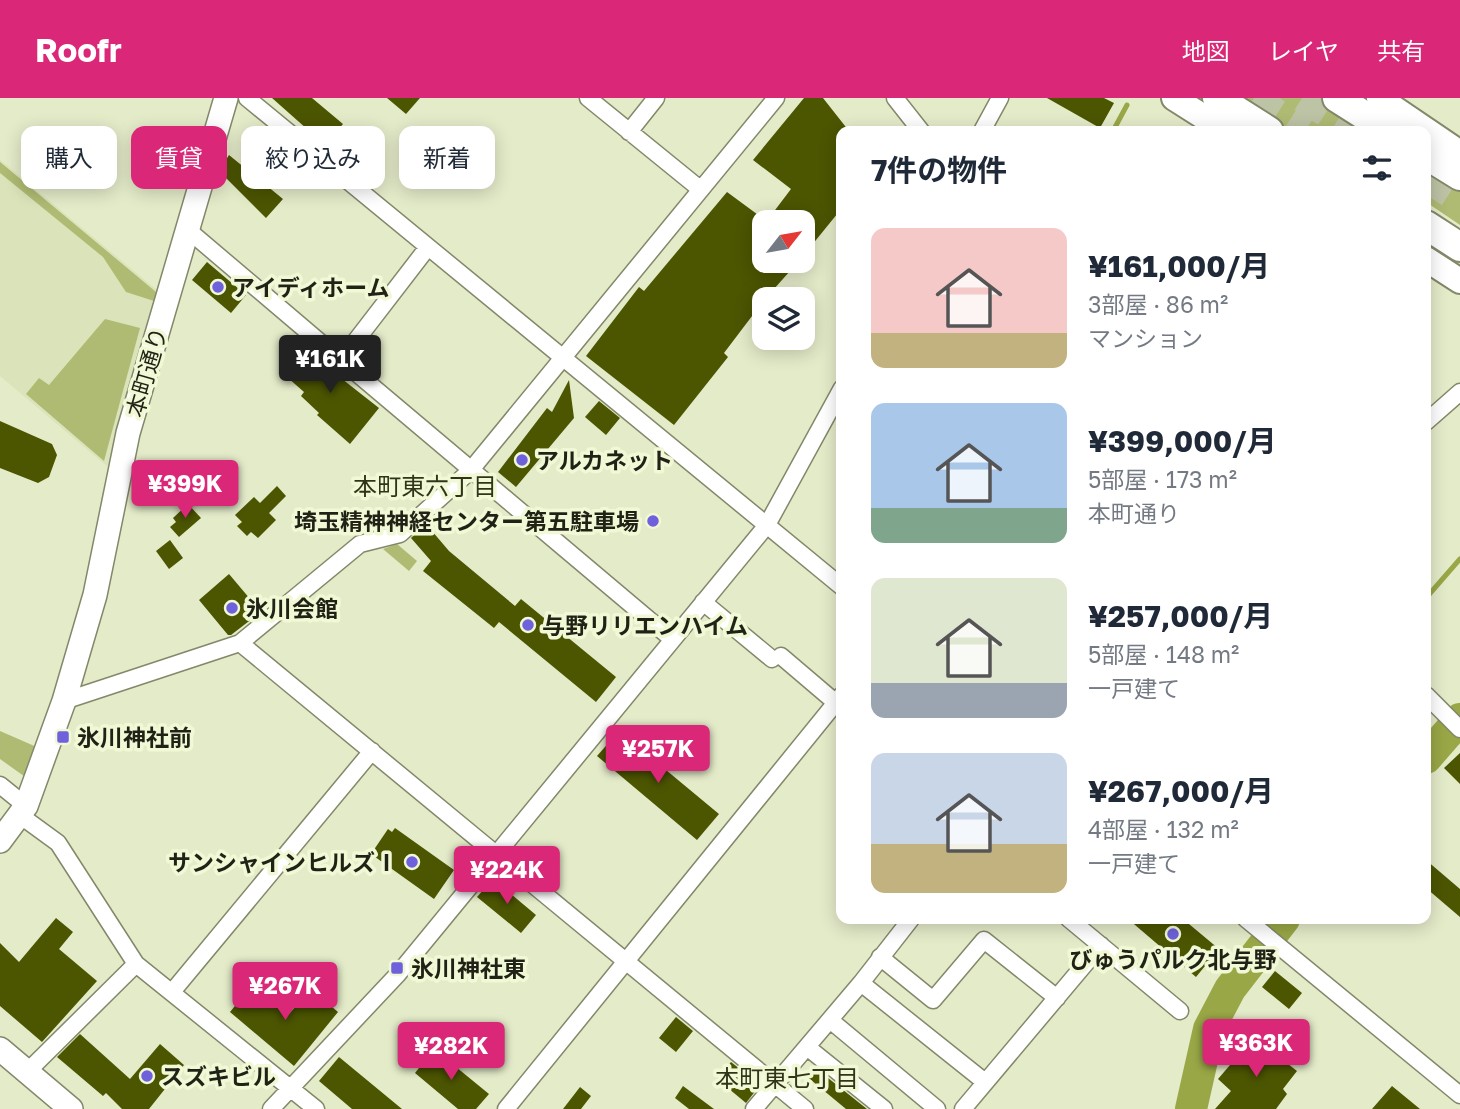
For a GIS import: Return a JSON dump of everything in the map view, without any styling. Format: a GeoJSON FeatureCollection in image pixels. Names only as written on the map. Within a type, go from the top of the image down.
{"type":"FeatureCollection","features":[{"type":"Feature","properties":{"kind":"highway"},"geometry":{"type":"LineString","coordinates":[[1337,98],[1381,126]]}},
{"type":"Feature","properties":{"kind":"highway"},"geometry":{"type":"LineString","coordinates":[[1218,121],[1244,126]]}},
{"type":"Feature","properties":{"kind":"highway"},"geometry":{"type":"LineString","coordinates":[[1431,155],[1459,157]]}},
{"type":"Feature","properties":{"kind":"highway"},"geometry":{"type":"LineString","coordinates":[[1431,228],[1460,247]]}},
{"type":"Feature","properties":{"kind":"main road","name":"本町通り"},"geometry":{"type":"LineString","coordinates":[[0,841],[24,811],[64,701],[95,596],[128,433],[226,98]]}},
{"type":"Feature","properties":{"kind":"main road"},"geometry":{"type":"LineString","coordinates":[[1174,98],[1218,121]]}},
{"type":"Feature","properties":{"kind":"main road"},"geometry":{"type":"LineString","coordinates":[[1379,98],[1417,126]]}},
{"type":"Feature","properties":{"kind":"main road"},"geometry":{"type":"LineString","coordinates":[[1431,136],[1459,157]]}},
{"type":"Feature","properties":{"kind":"main road"},"geometry":{"type":"LineString","coordinates":[[1431,262],[1460,281]]}},
{"type":"Feature","properties":{"kind":"main road"},"geometry":{"type":"LineString","coordinates":[[10,1063],[71,1109]]}},
{"type":"Feature","properties":{"kind":"street"},"geometry":{"type":"LineString","coordinates":[[247,98],[836,582]]}},
{"type":"Feature","properties":{"kind":"street"},"geometry":{"type":"LineString","coordinates":[[588,98],[700,189]]}},
{"type":"Feature","properties":{"kind":"street"},"geometry":{"type":"LineString","coordinates":[[629,132],[656,98]]}},
{"type":"Feature","properties":{"kind":"street"},"geometry":{"type":"LineString","coordinates":[[64,701],[240,643],[360,544],[400,534],[470,471],[776,98]]}},
{"type":"Feature","properties":{"kind":"street"},"geometry":{"type":"LineString","coordinates":[[895,98],[917,126]]}},
{"type":"Feature","properties":{"kind":"street"},"geometry":{"type":"LineString","coordinates":[[985,126],[1000,98]]}},
{"type":"Feature","properties":{"kind":"street"},"geometry":{"type":"LineString","coordinates":[[188,230],[470,471],[673,639]]}},
{"type":"Feature","properties":{"kind":"street"},"geometry":{"type":"LineString","coordinates":[[341,360],[428,247]]}},
{"type":"Feature","properties":{"kind":"street"},"geometry":{"type":"LineString","coordinates":[[1431,418],[1460,392]]}},
{"type":"Feature","properties":{"kind":"street"},"geometry":{"type":"LineString","coordinates":[[271,1109],[398,974],[767,525],[836,399]]}},
{"type":"Feature","properties":{"kind":"street"},"geometry":{"type":"LineString","coordinates":[[703,602],[776,658],[836,697]]}},
{"type":"Feature","properties":{"kind":"street"},"geometry":{"type":"LineString","coordinates":[[240,643],[805,1109]]}},
{"type":"Feature","properties":{"kind":"street"},"geometry":{"type":"LineString","coordinates":[[1431,700],[1460,729]]}},
{"type":"Feature","properties":{"kind":"street"},"geometry":{"type":"LineString","coordinates":[[506,1109],[836,703]]}},
{"type":"Feature","properties":{"kind":"street"},"geometry":{"type":"LineString","coordinates":[[172,992],[372,751]]}},
{"type":"Feature","properties":{"kind":"street"},"geometry":{"type":"LineString","coordinates":[[0,785],[58,844],[136,964],[316,1109]]}},
{"type":"Feature","properties":{"kind":"street"},"geometry":{"type":"LineString","coordinates":[[754,1109],[861,983],[907,924]]}},
{"type":"Feature","properties":{"kind":"street"},"geometry":{"type":"LineString","coordinates":[[1075,924],[1180,1011]]}},
{"type":"Feature","properties":{"kind":"street"},"geometry":{"type":"LineString","coordinates":[[1252,924],[1460,1095]]}},
{"type":"Feature","properties":{"kind":"street"},"geometry":{"type":"LineString","coordinates":[[880,957],[933,1000],[984,940],[1056,998]]}},
{"type":"Feature","properties":{"kind":"street"},"geometry":{"type":"LineString","coordinates":[[963,1109],[1101,945]]}},
{"type":"Feature","properties":{"kind":"street"},"geometry":{"type":"LineString","coordinates":[[10,1063],[136,964]]}},
{"type":"Feature","properties":{"kind":"street"},"geometry":{"type":"LineString","coordinates":[[861,983],[985,1082]]}},
{"type":"Feature","properties":{"kind":"street"},"geometry":{"type":"LineString","coordinates":[[830,1020],[937,1109]]}},
{"type":"Feature","properties":{"kind":"street"},"geometry":{"type":"LineString","coordinates":[[807,1047],[884,1109]]}},
{"type":"Feature","properties":{"kind":"shaded area"},"geometry":{"type":"Polygon","coordinates":[[[0,160],[21,177],[21,189],[35,189],[158,291],[108,467],[0,376],[0,160]]]}},
{"type":"Feature","properties":{"kind":"green space"},"geometry":{"type":"Polygon","coordinates":[[[1236,98],[1320,98],[1362,126],[1282,126],[1236,98]]]}},
{"type":"Feature","properties":{"kind":"green space"},"geometry":{"type":"Polygon","coordinates":[[[0,162],[21,180],[21,189],[32,189],[156,292],[154,301],[126,292],[103,257],[0,173],[0,162]]]}},
{"type":"Feature","properties":{"kind":"green space"},"geometry":{"type":"Polygon","coordinates":[[[1431,168],[1460,185],[1460,225],[1431,205],[1431,168]]]}},
{"type":"Feature","properties":{"kind":"green space"},"geometry":{"type":"Polygon","coordinates":[[[105,319],[140,328],[104,461],[26,394],[39,378],[49,385],[105,319]]]}},
{"type":"Feature","properties":{"kind":"green space"},"geometry":{"type":"Polygon","coordinates":[[[397,544],[417,561],[409,571],[383,549],[397,544]]]}},
{"type":"Feature","properties":{"kind":"green space"},"geometry":{"type":"Polygon","coordinates":[[[0,731],[39,748],[28,779],[0,759],[0,731]]]}},
{"type":"Feature","properties":{"kind":"building"},"geometry":{"type":"Polygon","coordinates":[[[272,98],[312,98],[343,124],[304,126],[272,98]]]}},
{"type":"Feature","properties":{"kind":"building"},"geometry":{"type":"Polygon","coordinates":[[[387,98],[420,98],[406,114],[387,98]]]}},
{"type":"Feature","properties":{"kind":"building"},"geometry":{"type":"Polygon","coordinates":[[[804,98],[823,98],[845,126],[836,126],[836,215],[816,240],[816,210],[775,210],[791,189],[753,160],[804,98]]]}},
{"type":"Feature","properties":{"kind":"building"},"geometry":{"type":"Polygon","coordinates":[[[1047,98],[1104,98],[1114,103],[1101,126],[1096,126],[1047,98]]]}},
{"type":"Feature","properties":{"kind":"building"},"geometry":{"type":"Polygon","coordinates":[[[229,155],[241,165],[241,189],[271,189],[283,199],[266,218],[227,179],[229,155]]]}},
{"type":"Feature","properties":{"kind":"building"},"geometry":{"type":"Polygon","coordinates":[[[727,192],[752,210],[752,273],[788,273],[776,287],[752,287],[752,316],[724,353],[728,357],[674,425],[586,356],[639,287],[644,291],[727,192]]]}},
{"type":"Feature","properties":{"kind":"building"},"geometry":{"type":"Polygon","coordinates":[[[207,262],[246,295],[231,313],[192,280],[207,262]]]}},
{"type":"Feature","properties":{"kind":"building"},"geometry":{"type":"Polygon","coordinates":[[[310,347],[325,361],[323,364],[379,408],[350,444],[317,415],[319,413],[301,396],[304,392],[279,370],[293,354],[299,359],[310,347]]]}},
{"type":"Feature","properties":{"kind":"building"},"geometry":{"type":"Polygon","coordinates":[[[569,380],[574,418],[516,487],[498,472],[547,408],[552,412],[569,380]]]}},
{"type":"Feature","properties":{"kind":"building"},"geometry":{"type":"Polygon","coordinates":[[[599,401],[620,418],[606,435],[585,417],[599,401]]]}},
{"type":"Feature","properties":{"kind":"building"},"geometry":{"type":"Polygon","coordinates":[[[0,421],[52,444],[57,455],[49,477],[38,483],[0,468],[0,421]]]}},
{"type":"Feature","properties":{"kind":"building"},"geometry":{"type":"Polygon","coordinates":[[[277,486],[286,496],[269,513],[276,520],[258,538],[251,532],[247,536],[237,526],[242,522],[235,515],[254,497],[260,503],[277,486]]]}},
{"type":"Feature","properties":{"kind":"building"},"geometry":{"type":"Polygon","coordinates":[[[188,504],[201,518],[179,537],[170,527],[176,522],[173,518],[188,504]]]}},
{"type":"Feature","properties":{"kind":"building","name":"与野リリエンハイム"},"geometry":{"type":"Polygon","coordinates":[[[426,524],[449,551],[515,606],[521,599],[616,677],[596,702],[499,622],[494,628],[423,571],[431,561],[411,538],[426,524]]]}},
{"type":"Feature","properties":{"kind":"building"},"geometry":{"type":"Polygon","coordinates":[[[170,540],[183,558],[169,569],[156,551],[170,540]]]}},
{"type":"Feature","properties":{"kind":"building","name":"氷川会館"},"geometry":{"type":"Polygon","coordinates":[[[229,574],[261,612],[231,635],[228,635],[199,600],[229,574]]]}},
{"type":"Feature","properties":{"kind":"building"},"geometry":{"type":"Polygon","coordinates":[[[619,731],[719,814],[697,840],[597,756],[619,731]]]}},
{"type":"Feature","properties":{"kind":"building"},"geometry":{"type":"Polygon","coordinates":[[[1460,753],[1460,784],[1444,768],[1460,753]]]}},
{"type":"Feature","properties":{"kind":"building","name":"サンシャインヒルズⅠ"},"geometry":{"type":"Polygon","coordinates":[[[395,828],[454,870],[434,899],[371,854],[388,829],[392,832],[395,828]]]}},
{"type":"Feature","properties":{"kind":"building"},"geometry":{"type":"Polygon","coordinates":[[[1431,864],[1460,889],[1460,917],[1431,892],[1431,864]]]}},
{"type":"Feature","properties":{"kind":"building"},"geometry":{"type":"Polygon","coordinates":[[[493,879],[536,915],[521,933],[477,897],[493,879]]]}},
{"type":"Feature","properties":{"kind":"building"},"geometry":{"type":"Polygon","coordinates":[[[56,918],[73,932],[59,949],[97,981],[42,1042],[0,1006],[0,943],[19,962],[56,918]]]}},
{"type":"Feature","properties":{"kind":"building","name":"びゅうパルク北与野"},"geometry":{"type":"Polygon","coordinates":[[[1134,924],[1189,924],[1219,949],[1196,977],[1134,924]]]}},
{"type":"Feature","properties":{"kind":"building"},"geometry":{"type":"Polygon","coordinates":[[[1275,971],[1302,993],[1289,1009],[1262,987],[1275,971]]]}},
{"type":"Feature","properties":{"kind":"building"},"geometry":{"type":"Polygon","coordinates":[[[252,985],[289,1014],[311,989],[338,1012],[294,1066],[230,1012],[252,985]]]}},
{"type":"Feature","properties":{"kind":"building"},"geometry":{"type":"Polygon","coordinates":[[[676,1017],[693,1031],[676,1052],[659,1038],[676,1017]]]}},
{"type":"Feature","properties":{"kind":"building"},"geometry":{"type":"Polygon","coordinates":[[[80,1034],[130,1079],[160,1044],[184,1065],[149,1109],[122,1109],[106,1093],[103,1096],[57,1057],[80,1034]]]}},
{"type":"Feature","properties":{"kind":"building"},"geometry":{"type":"Polygon","coordinates":[[[1254,1037],[1297,1071],[1283,1089],[1287,1094],[1276,1109],[1215,1109],[1231,1091],[1218,1079],[1254,1037]]]}},
{"type":"Feature","properties":{"kind":"building"},"geometry":{"type":"Polygon","coordinates":[[[434,1049],[489,1094],[476,1109],[458,1109],[415,1073],[434,1049]]]}},
{"type":"Feature","properties":{"kind":"building"},"geometry":{"type":"Polygon","coordinates":[[[339,1057],[402,1109],[352,1109],[319,1081],[339,1057]]]}},
{"type":"Feature","properties":{"kind":"building"},"geometry":{"type":"Polygon","coordinates":[[[731,1062],[760,1085],[746,1103],[717,1079],[731,1062]]]}},
{"type":"Feature","properties":{"kind":"building"},"geometry":{"type":"Polygon","coordinates":[[[813,1066],[867,1109],[846,1109],[805,1075],[813,1066]]]}},
{"type":"Feature","properties":{"kind":"building"},"geometry":{"type":"Polygon","coordinates":[[[683,1086],[714,1109],[689,1109],[675,1098],[683,1086]]]}},
{"type":"Feature","properties":{"kind":"building"},"geometry":{"type":"Polygon","coordinates":[[[1392,1086],[1420,1109],[1372,1109],[1392,1086]]]}},
{"type":"Feature","properties":{"kind":"building"},"geometry":{"type":"Polygon","coordinates":[[[580,1087],[591,1096],[581,1109],[563,1109],[580,1087]]]}},
{"type":"Feature","properties":{"kind":"waterway"},"geometry":{"type":"LineString","coordinates":[[1116,126],[1127,105]]}},
{"type":"Feature","properties":{"kind":"waterway"},"geometry":{"type":"LineString","coordinates":[[1431,592],[1460,559]]}},
{"type":"Feature","properties":{"kind":"waterway"},"geometry":{"type":"LineString","coordinates":[[1431,752],[1460,719]]}},
{"type":"Feature","properties":{"kind":"waterway"},"geometry":{"type":"LineString","coordinates":[[1191,1109],[1209,1029],[1230,989],[1280,924]]}},
{"type":"Feature","properties":{"kind":"tunnel"},"geometry":{"type":"LineString","coordinates":[[1254,98],[1297,126]]}},
{"type":"Feature","properties":{"kind":"tunnel"},"geometry":{"type":"LineString","coordinates":[[1302,98],[1346,126]]}},
{"type":"Feature","properties":{"kind":"tunnel"},"geometry":{"type":"LineString","coordinates":[[1431,181],[1460,200]]}},
{"type":"Feature","properties":{"kind":"place","name":"アイディホーム"},"geometry":{"type":"Point","coordinates":[218,287]}},
{"type":"Feature","properties":{"kind":"place","name":"アルカネット"},"geometry":{"type":"Point","coordinates":[522,460]}},
{"type":"Feature","properties":{"kind":"place","name":"埼玉精神神経センター第五駐車場"},"geometry":{"type":"Point","coordinates":[653,521]}},
{"type":"Feature","properties":{"kind":"place","name":"氷川会館"},"geometry":{"type":"Point","coordinates":[232,608]}},
{"type":"Feature","properties":{"kind":"place","name":"与野リリエンハイム"},"geometry":{"type":"Point","coordinates":[528,625]}},
{"type":"Feature","properties":{"kind":"place","name":"氷川神社前"},"geometry":{"type":"Point","coordinates":[63,737]}},
{"type":"Feature","properties":{"kind":"place","name":"サンシャインヒルズⅠ"},"geometry":{"type":"Point","coordinates":[412,862]}},
{"type":"Feature","properties":{"kind":"place","name":"びゅうパルク北与野"},"geometry":{"type":"Point","coordinates":[1173,934]}},
{"type":"Feature","properties":{"kind":"place","name":"氷川神社東"},"geometry":{"type":"Point","coordinates":[397,968]}},
{"type":"Feature","properties":{"kind":"place","name":"スズキビル"},"geometry":{"type":"Point","coordinates":[147,1076]}},
{"type":"Feature","properties":{"kind":"district","name":"本町東六丁目"},"geometry":{"type":"Point","coordinates":[425,485]}},
{"type":"Feature","properties":{"kind":"district","name":"本町東七丁目"},"geometry":{"type":"Point","coordinates":[787,1077]}}]}
